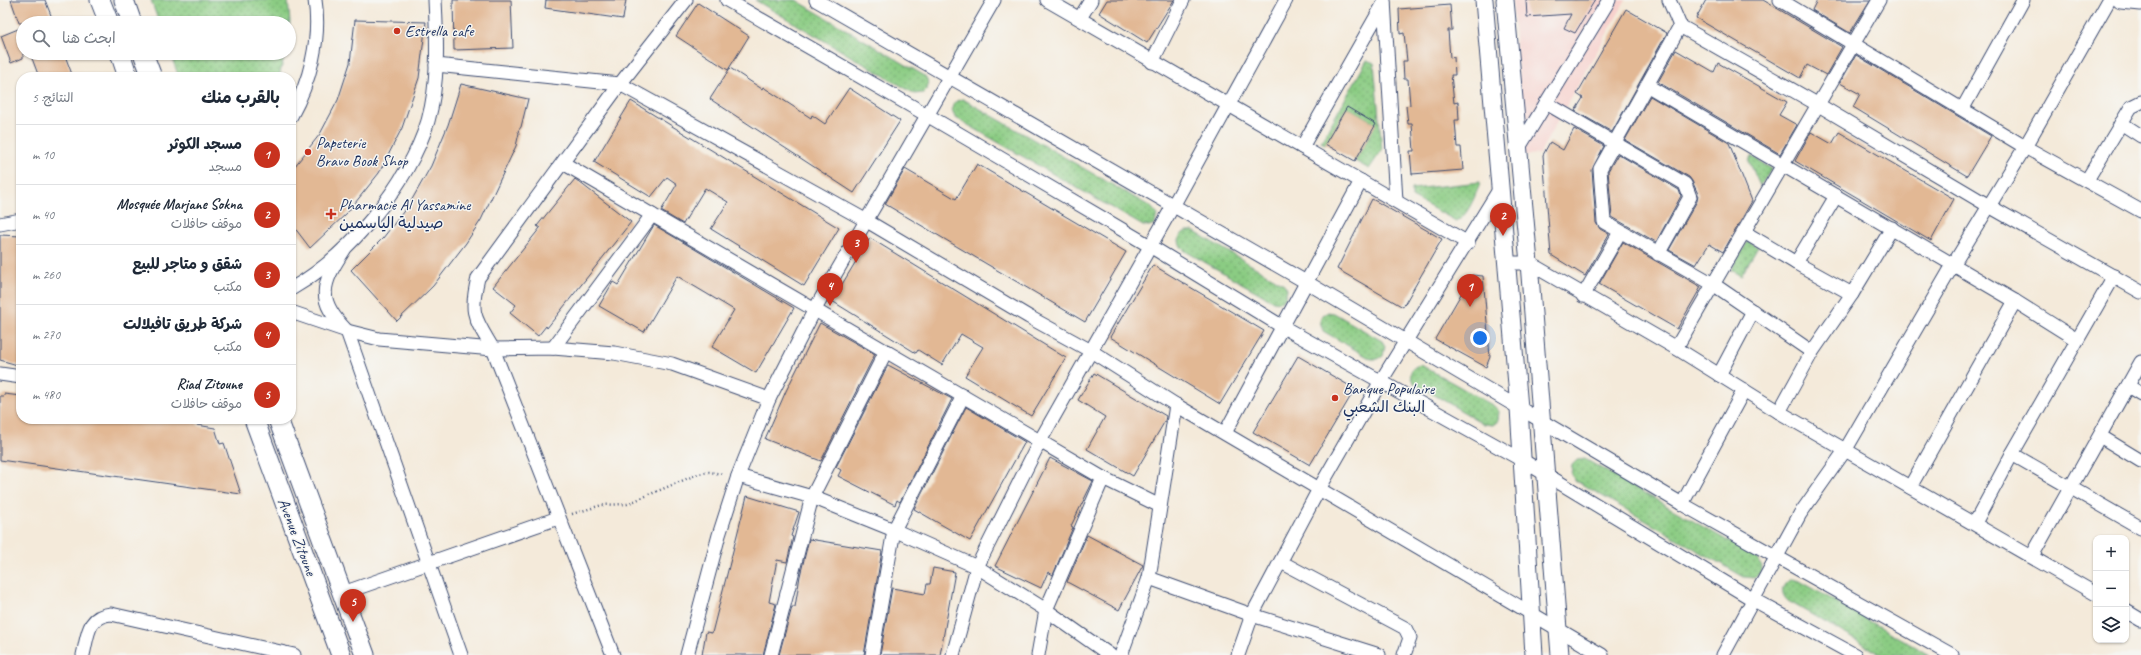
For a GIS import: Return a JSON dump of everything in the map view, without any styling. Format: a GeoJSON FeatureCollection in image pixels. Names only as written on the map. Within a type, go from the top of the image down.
{"type":"FeatureCollection","features":[{"type":"Feature","properties":{"kind":"main road"},"geometry":{"type":"LineString","coordinates":[[100,0],[106,16]]}},
{"type":"Feature","properties":{"kind":"main road"},"geometry":{"type":"LineString","coordinates":[[124,0],[130,16]]}},
{"type":"Feature","properties":{"kind":"main road"},"geometry":{"type":"LineString","coordinates":[[122,60],[126,72]]}},
{"type":"Feature","properties":{"kind":"main road"},"geometry":{"type":"LineString","coordinates":[[146,60],[150,72]]}},
{"type":"Feature","properties":{"kind":"main road","name":"Avenue Zitoune"},"geometry":{"type":"LineString","coordinates":[[256,424],[341,655]]}},
{"type":"Feature","properties":{"kind":"main road","name":"Avenue Zitoune"},"geometry":{"type":"LineString","coordinates":[[280,424],[365,655]]}},
{"type":"Feature","properties":{"kind":"street"},"geometry":{"type":"LineString","coordinates":[[296,106],[303,91],[312,61],[316,23],[315,0]]}},
{"type":"Feature","properties":{"kind":"street"},"geometry":{"type":"LineString","coordinates":[[296,286],[315,275],[344,250],[368,225],[415,152],[428,120],[436,65],[434,0]]}},
{"type":"Feature","properties":{"kind":"street"},"geometry":{"type":"LineString","coordinates":[[613,655],[493,349],[474,317],[474,296],[478,278],[564,163],[620,84],[686,0]]}},
{"type":"Feature","properties":{"kind":"street"},"geometry":{"type":"LineString","coordinates":[[727,0],[1150,246],[1283,327],[1522,460],[1546,476],[1754,600],[1855,655]]}},
{"type":"Feature","properties":{"kind":"street"},"geometry":{"type":"LineString","coordinates":[[816,0],[1406,340],[1682,504],[1952,655]]}},
{"type":"Feature","properties":{"kind":"street"},"geometry":{"type":"LineString","coordinates":[[687,655],[718,536],[738,476],[769,399],[815,309],[994,0]]}},
{"type":"Feature","properties":{"kind":"street"},"geometry":{"type":"LineString","coordinates":[[1047,0],[1080,18],[1152,62],[1302,146],[1468,243]]}},
{"type":"Feature","properties":{"kind":"street"},"geometry":{"type":"LineString","coordinates":[[1080,18],[1091,0]]}},
{"type":"Feature","properties":{"kind":"street"},"geometry":{"type":"LineString","coordinates":[[1152,62],[1183,0]]}},
{"type":"Feature","properties":{"kind":"street"},"geometry":{"type":"LineString","coordinates":[[953,655],[977,567],[1040,441],[1173,206],[1286,0]]}},
{"type":"Feature","properties":{"kind":"street"},"geometry":{"type":"LineString","coordinates":[[1484,0],[1519,408],[1530,615],[1534,655]]}},
{"type":"Feature","properties":{"kind":"street"},"geometry":{"type":"LineString","coordinates":[[1505,0],[1560,655]]}},
{"type":"Feature","properties":{"kind":"street"},"geometry":{"type":"LineString","coordinates":[[1518,148],[1609,0]]}},
{"type":"Feature","properties":{"kind":"street"},"geometry":{"type":"LineString","coordinates":[[1670,0],[1680,26],[1817,104],[1989,206],[2141,292]]}},
{"type":"Feature","properties":{"kind":"street"},"geometry":{"type":"LineString","coordinates":[[1780,0],[1852,44],[1963,108],[2025,147],[2141,211]]}},
{"type":"Feature","properties":{"kind":"street"},"geometry":{"type":"LineString","coordinates":[[1676,348],[1784,166],[1817,104],[1879,0]]}},
{"type":"Feature","properties":{"kind":"street"},"geometry":{"type":"LineString","coordinates":[[1963,108],[2023,0]]}},
{"type":"Feature","properties":{"kind":"street"},"geometry":{"type":"LineString","coordinates":[[1723,655],[1800,514],[1846,449],[1953,265],[2025,147],[2109,0]]}},
{"type":"Feature","properties":{"kind":"street"},"geometry":{"type":"LineString","coordinates":[[2121,0],[2141,2]]}},
{"type":"Feature","properties":{"kind":"street"},"geometry":{"type":"LineString","coordinates":[[1302,146],[1384,1]]}},
{"type":"Feature","properties":{"kind":"street"},"geometry":{"type":"LineString","coordinates":[[1384,1],[1396,201]]}},
{"type":"Feature","properties":{"kind":"street"},"geometry":{"type":"LineString","coordinates":[[1680,26],[1648,86],[1614,142],[1600,169],[1604,222],[1713,284],[1812,352]]}},
{"type":"Feature","properties":{"kind":"street"},"geometry":{"type":"LineString","coordinates":[[436,65],[620,84],[867,221],[1029,317],[1091,351],[1176,405],[1530,615],[1557,628],[1602,655]]}},
{"type":"Feature","properties":{"kind":"street"},"geometry":{"type":"LineString","coordinates":[[1648,86],[2016,301],[2077,340]]}},
{"type":"Feature","properties":{"kind":"street"},"geometry":{"type":"LineString","coordinates":[[2087,180],[2131,107],[2141,102]]}},
{"type":"Feature","properties":{"kind":"street"},"geometry":{"type":"LineString","coordinates":[[1546,103],[1685,184],[1690,197],[1658,254]]}},
{"type":"Feature","properties":{"kind":"street"},"geometry":{"type":"LineString","coordinates":[[2121,123],[2141,136]]}},
{"type":"Feature","properties":{"kind":"street"},"geometry":{"type":"LineString","coordinates":[[564,163],[1103,478],[1160,506]]}},
{"type":"Feature","properties":{"kind":"street"},"geometry":{"type":"LineString","coordinates":[[1225,433],[1361,181]]}},
{"type":"Feature","properties":{"kind":"street"},"geometry":{"type":"LineString","coordinates":[[1238,655],[1252,615],[1319,489],[1381,381],[1500,190]]}},
{"type":"Feature","properties":{"kind":"street"},"geometry":{"type":"LineString","coordinates":[[1796,263],[1836,196]]}},
{"type":"Feature","properties":{"kind":"street"},"geometry":{"type":"LineString","coordinates":[[553,348],[652,215]]}},
{"type":"Feature","properties":{"kind":"street"},"geometry":{"type":"LineString","coordinates":[[0,224],[16,221]]}},
{"type":"Feature","properties":{"kind":"street"},"geometry":{"type":"LineString","coordinates":[[1779,412],[1812,352],[1852,294],[1892,228]]}},
{"type":"Feature","properties":{"kind":"street"},"geometry":{"type":"LineString","coordinates":[[1583,296],[1620,232]]}},
{"type":"Feature","properties":{"kind":"street"},"geometry":{"type":"LineString","coordinates":[[1744,232],[1852,294]]}},
{"type":"Feature","properties":{"kind":"street"},"geometry":{"type":"LineString","coordinates":[[344,250],[327,277],[325,291],[327,306],[334,318],[347,331],[427,562],[461,655]]}},
{"type":"Feature","properties":{"kind":"street"},"geometry":{"type":"LineString","coordinates":[[1506,263],[1528,263],[1583,296],[1676,348],[1779,412],[1975,523],[2093,592]]}},
{"type":"Feature","properties":{"kind":"street"},"geometry":{"type":"LineString","coordinates":[[1975,523],[2012,454],[2114,276]]}},
{"type":"Feature","properties":{"kind":"street"},"geometry":{"type":"LineString","coordinates":[[1910,487],[2016,301]]}},
{"type":"Feature","properties":{"kind":"street"},"geometry":{"type":"LineString","coordinates":[[1719,375],[1753,311]]}},
{"type":"Feature","properties":{"kind":"street"},"geometry":{"type":"LineString","coordinates":[[296,314],[347,331],[378,339],[493,349],[553,348],[614,353],[672,364],[769,399]]}},
{"type":"Feature","properties":{"kind":"street"},"geometry":{"type":"LineString","coordinates":[[771,655],[812,497],[886,351]]}},
{"type":"Feature","properties":{"kind":"street"},"geometry":{"type":"LineString","coordinates":[[2032,556],[2141,362]]}},
{"type":"Feature","properties":{"kind":"street"},"geometry":{"type":"LineString","coordinates":[[0,374],[16,376]]}},
{"type":"Feature","properties":{"kind":"street"},"geometry":{"type":"LineString","coordinates":[[2128,386],[2141,394]]}},
{"type":"Feature","properties":{"kind":"street"},"geometry":{"type":"LineString","coordinates":[[1682,504],[1744,390]]}},
{"type":"Feature","properties":{"kind":"street"},"geometry":{"type":"LineString","coordinates":[[872,655],[894,530],[963,396]]}},
{"type":"Feature","properties":{"kind":"street"},"geometry":{"type":"LineString","coordinates":[[1121,655],[1149,578],[1176,405]]}},
{"type":"Feature","properties":{"kind":"street"},"geometry":{"type":"LineString","coordinates":[[2100,436],[2141,461]]}},
{"type":"Feature","properties":{"kind":"street"},"geometry":{"type":"LineString","coordinates":[[2012,454],[2141,528]]}},
{"type":"Feature","properties":{"kind":"street"},"geometry":{"type":"LineString","coordinates":[[738,476],[812,497],[894,530],[977,567],[1046,610],[1110,655]]}},
{"type":"Feature","properties":{"kind":"street"},"geometry":{"type":"LineString","coordinates":[[1038,655],[1046,610],[1103,478]]}},
{"type":"Feature","properties":{"kind":"street"},"geometry":{"type":"LineString","coordinates":[[343,593],[427,562],[558,518]]}},
{"type":"Feature","properties":{"kind":"street"},"geometry":{"type":"LineString","coordinates":[[1281,562],[1405,628],[1410,638],[1404,655]]}},
{"type":"Feature","properties":{"kind":"street"},"geometry":{"type":"LineString","coordinates":[[1149,578],[1252,615],[1379,655]]}},
{"type":"Feature","properties":{"kind":"street"},"geometry":{"type":"LineString","coordinates":[[2129,613],[2141,620]]}},
{"type":"Feature","properties":{"kind":"street"},"geometry":{"type":"LineString","coordinates":[[83,655],[92,623],[103,615],[111,614],[211,638],[289,652],[294,655]]}},
{"type":"Feature","properties":{"kind":"path"},"geometry":{"type":"LineString","coordinates":[[558,518],[602,505],[627,504],[698,474],[709,472],[738,476]]}},
{"type":"Feature","properties":{"kind":"shaded area"},"geometry":{"type":"Polygon","coordinates":[[[1512,0],[1626,0],[1539,154],[1525,155],[1512,0]]]}},
{"type":"Feature","properties":{"kind":"green space"},"geometry":{"type":"Polygon","coordinates":[[[151,0],[288,0],[289,16],[157,16],[151,0]]]}},
{"type":"Feature","properties":{"kind":"green space"},"geometry":{"type":"Polygon","coordinates":[[[755,0],[796,0],[925,76],[929,83],[927,89],[923,93],[915,94],[755,0]]]}},
{"type":"Feature","properties":{"kind":"green space"},"geometry":{"type":"Polygon","coordinates":[[[173,60],[283,60],[280,72],[177,72],[173,60]]]}},
{"type":"Feature","properties":{"kind":"green space"},"geometry":{"type":"Polygon","coordinates":[[[1367,60],[1374,63],[1382,150],[1369,169],[1355,161],[1376,124],[1347,107],[1325,144],[1321,142],[1367,60]]]}},
{"type":"Feature","properties":{"kind":"green space"},"geometry":{"type":"Polygon","coordinates":[[[963,99],[1151,207],[1157,214],[1155,224],[1143,226],[956,118],[952,109],[954,103],[963,99]]]}},
{"type":"Feature","properties":{"kind":"green space"},"geometry":{"type":"Polygon","coordinates":[[[1751,156],[1772,169],[1760,186],[1749,161],[1751,156]]]}},
{"type":"Feature","properties":{"kind":"green space"},"geometry":{"type":"Polygon","coordinates":[[[1480,182],[1468,210],[1460,219],[1456,221],[1412,197],[1412,189],[1480,182]]]}},
{"type":"Feature","properties":{"kind":"green space"},"geometry":{"type":"Polygon","coordinates":[[[1186,231],[1193,231],[1284,284],[1287,289],[1285,298],[1279,302],[1273,301],[1185,251],[1179,243],[1179,240],[1181,235],[1186,231]]]}},
{"type":"Feature","properties":{"kind":"green space"},"geometry":{"type":"Polygon","coordinates":[[[1748,241],[1758,247],[1741,276],[1731,270],[1748,241]]]}},
{"type":"Feature","properties":{"kind":"green space"},"geometry":{"type":"Polygon","coordinates":[[[1328,312],[1334,313],[1382,341],[1385,346],[1383,356],[1378,359],[1371,359],[1323,331],[1320,321],[1323,315],[1328,312]]]}},
{"type":"Feature","properties":{"kind":"green space"},"geometry":{"type":"Polygon","coordinates":[[[1421,365],[1494,406],[1499,411],[1498,421],[1493,425],[1484,424],[1414,383],[1411,377],[1411,371],[1415,367],[1421,365]]]}},
{"type":"Feature","properties":{"kind":"green space"},"geometry":{"type":"Polygon","coordinates":[[[1585,459],[1756,557],[1762,566],[1760,573],[1755,578],[1744,577],[1576,481],[1571,475],[1572,465],[1577,460],[1585,459]]]}},
{"type":"Feature","properties":{"kind":"green space"},"geometry":{"type":"Polygon","coordinates":[[[1792,579],[1800,581],[1929,655],[1882,655],[1788,601],[1783,595],[1783,588],[1786,583],[1792,579]]]}},
{"type":"Feature","properties":{"kind":"building"},"geometry":{"type":"Polygon","coordinates":[[[11,0],[45,0],[51,16],[17,16],[11,0]]]}},
{"type":"Feature","properties":{"kind":"building"},"geometry":{"type":"Polygon","coordinates":[[[453,0],[511,0],[513,48],[454,50],[453,0]]]}},
{"type":"Feature","properties":{"kind":"building"},"geometry":{"type":"Polygon","coordinates":[[[546,0],[626,0],[623,19],[545,8],[546,0]]]}},
{"type":"Feature","properties":{"kind":"building"},"geometry":{"type":"Polygon","coordinates":[[[1107,0],[1174,0],[1147,43],[1099,13],[1107,0]]]}},
{"type":"Feature","properties":{"kind":"building"},"geometry":{"type":"Polygon","coordinates":[[[1526,0],[1595,0],[1575,33],[1564,28],[1571,14],[1527,17],[1526,0]]]}},
{"type":"Feature","properties":{"kind":"building"},"geometry":{"type":"Polygon","coordinates":[[[1706,0],[1763,0],[1842,47],[1826,75],[1807,65],[1800,78],[1696,18],[1706,0]]]}},
{"type":"Feature","properties":{"kind":"building"},"geometry":{"type":"Polygon","coordinates":[[[1817,0],[1870,0],[1850,33],[1812,10],[1817,0]]]}},
{"type":"Feature","properties":{"kind":"building"},"geometry":{"type":"Polygon","coordinates":[[[698,3],[749,36],[728,70],[676,36],[698,3]]]}},
{"type":"Feature","properties":{"kind":"building"},"geometry":{"type":"Polygon","coordinates":[[[1450,5],[1452,30],[1448,30],[1450,58],[1454,57],[1455,75],[1451,75],[1454,103],[1458,102],[1459,120],[1455,120],[1457,147],[1461,147],[1463,170],[1412,174],[1410,151],[1414,151],[1412,124],[1408,124],[1406,106],[1410,105],[1408,79],[1404,79],[1403,61],[1407,61],[1404,33],[1400,34],[1399,9],[1450,5]]]}},
{"type":"Feature","properties":{"kind":"building"},"geometry":{"type":"Polygon","coordinates":[[[1626,9],[1667,33],[1612,132],[1575,111],[1583,98],[1577,94],[1626,9]]]}},
{"type":"Feature","properties":{"kind":"building"},"geometry":{"type":"Polygon","coordinates":[[[355,20],[426,22],[419,78],[402,128],[379,173],[347,213],[310,248],[296,230],[296,165],[320,134],[338,100],[350,63],[355,20]]]}},
{"type":"Feature","properties":{"kind":"building"},"geometry":{"type":"Polygon","coordinates":[[[16,30],[16,60],[18,60],[11,63],[1,36],[16,30]]]}},
{"type":"Feature","properties":{"kind":"building"},"geometry":{"type":"Polygon","coordinates":[[[1676,50],[1714,72],[1718,63],[1787,102],[1779,115],[1797,125],[1780,154],[1658,82],[1676,50]]]}},
{"type":"Feature","properties":{"kind":"building"},"geometry":{"type":"Polygon","coordinates":[[[1856,55],[1991,136],[1967,176],[1853,107],[1860,94],[1840,83],[1856,55]]]}},
{"type":"Feature","properties":{"kind":"building"},"geometry":{"type":"Polygon","coordinates":[[[33,60],[67,60],[71,72],[37,72],[33,60]]]}},
{"type":"Feature","properties":{"kind":"building"},"geometry":{"type":"Polygon","coordinates":[[[730,68],[811,118],[812,115],[825,124],[849,88],[900,121],[854,193],[710,99],[730,68]]]}},
{"type":"Feature","properties":{"kind":"building"},"geometry":{"type":"Polygon","coordinates":[[[461,84],[528,99],[521,127],[518,131],[519,133],[516,146],[481,220],[466,243],[433,286],[397,321],[351,270],[383,238],[410,203],[431,166],[448,125],[461,84]]]}},
{"type":"Feature","properties":{"kind":"building"},"geometry":{"type":"Polygon","coordinates":[[[1650,96],[1729,143],[1752,201],[1723,252],[1709,244],[1696,265],[1669,250],[1697,201],[1698,194],[1692,181],[1689,177],[1625,140],[1650,96]]]}},
{"type":"Feature","properties":{"kind":"building"},"geometry":{"type":"Polygon","coordinates":[[[631,101],[839,228],[804,286],[711,229],[728,202],[705,188],[683,224],[661,211],[677,184],[667,177],[651,197],[594,162],[631,101]]]}},
{"type":"Feature","properties":{"kind":"building"},"geometry":{"type":"Polygon","coordinates":[[[1347,107],[1376,124],[1355,161],[1325,144],[1347,107]]]}},
{"type":"Feature","properties":{"kind":"building"},"geometry":{"type":"Polygon","coordinates":[[[1574,129],[1604,146],[1592,170],[1596,223],[1600,229],[1609,234],[1585,276],[1551,255],[1543,155],[1550,142],[1563,150],[1574,129]]]}},
{"type":"Feature","properties":{"kind":"building"},"geometry":{"type":"Polygon","coordinates":[[[1811,132],[1832,144],[1839,132],[1954,199],[1931,241],[1795,161],[1811,132]]]}},
{"type":"Feature","properties":{"kind":"building"},"geometry":{"type":"Polygon","coordinates":[[[1618,154],[1679,190],[1681,196],[1656,242],[1612,217],[1608,171],[1618,154]]]}},
{"type":"Feature","properties":{"kind":"building"},"geometry":{"type":"Polygon","coordinates":[[[977,164],[1126,252],[1085,322],[885,204],[905,169],[956,199],[977,164]]]}},
{"type":"Feature","properties":{"kind":"building"},"geometry":{"type":"Polygon","coordinates":[[[575,179],[631,222],[547,328],[546,326],[538,336],[510,313],[516,305],[493,287],[540,228],[537,226],[575,179]]]}},
{"type":"Feature","properties":{"kind":"building"},"geometry":{"type":"Polygon","coordinates":[[[1372,199],[1442,239],[1403,307],[1337,269],[1372,199]]]}},
{"type":"Feature","properties":{"kind":"building"},"geometry":{"type":"Polygon","coordinates":[[[654,225],[794,308],[756,373],[712,347],[734,310],[677,276],[644,332],[599,306],[613,282],[618,285],[654,225]]]}},
{"type":"Feature","properties":{"kind":"building"},"geometry":{"type":"Polygon","coordinates":[[[0,235],[16,236],[16,365],[0,360],[0,235]]]}},
{"type":"Feature","properties":{"kind":"building"},"geometry":{"type":"Polygon","coordinates":[[[870,238],[1066,358],[1031,416],[965,376],[983,347],[961,334],[942,365],[918,350],[916,353],[832,301],[870,238]]]}},
{"type":"Feature","properties":{"kind":"building"},"geometry":{"type":"Polygon","coordinates":[[[1623,242],[1701,287],[1677,329],[1599,284],[1623,242]]]}},
{"type":"Feature","properties":{"kind":"building"},"geometry":{"type":"Polygon","coordinates":[[[1153,265],[1264,331],[1220,404],[1110,337],[1153,265]]]}},
{"type":"Feature","properties":{"kind":"building"},"geometry":{"type":"Polygon","coordinates":[[[1472,275],[1483,276],[1490,357],[1486,367],[1435,339],[1472,275]]]}},
{"type":"Feature","properties":{"kind":"building"},"geometry":{"type":"Polygon","coordinates":[[[820,323],[875,354],[821,461],[765,439],[786,391],[820,323]]]}},
{"type":"Feature","properties":{"kind":"building"},"geometry":{"type":"Polygon","coordinates":[[[1298,356],[1355,389],[1310,465],[1253,432],[1298,356]]]}},
{"type":"Feature","properties":{"kind":"building"},"geometry":{"type":"Polygon","coordinates":[[[888,365],[952,399],[900,502],[897,500],[895,505],[838,476],[841,470],[836,467],[888,365]]]}},
{"type":"Feature","properties":{"kind":"building"},"geometry":{"type":"Polygon","coordinates":[[[1094,373],[1166,416],[1165,421],[1133,476],[1087,449],[1105,417],[1078,400],[1094,373]]]}},
{"type":"Feature","properties":{"kind":"building"},"geometry":{"type":"Polygon","coordinates":[[[4,394],[16,395],[16,424],[197,424],[215,428],[220,444],[224,443],[241,494],[0,460],[0,396],[4,396],[4,394]]]}},
{"type":"Feature","properties":{"kind":"building"},"geometry":{"type":"Polygon","coordinates":[[[966,407],[1025,442],[970,541],[914,509],[966,407]]]}},
{"type":"Feature","properties":{"kind":"building"},"geometry":{"type":"Polygon","coordinates":[[[1050,458],[1093,481],[1071,526],[1073,527],[1053,575],[1048,572],[1041,588],[995,566],[1050,458]]]}},
{"type":"Feature","properties":{"kind":"building"},"geometry":{"type":"Polygon","coordinates":[[[747,496],[799,512],[791,536],[793,537],[787,562],[777,560],[769,602],[776,604],[763,655],[702,655],[706,632],[712,633],[747,496]]]}},
{"type":"Feature","properties":{"kind":"building"},"geometry":{"type":"Polygon","coordinates":[[[1087,535],[1143,565],[1119,610],[1067,582],[1087,535]]]}},
{"type":"Feature","properties":{"kind":"building"},"geometry":{"type":"Polygon","coordinates":[[[809,539],[882,551],[864,655],[779,655],[792,607],[795,607],[800,576],[809,539]]]}},
{"type":"Feature","properties":{"kind":"building"},"geometry":{"type":"Polygon","coordinates":[[[933,568],[955,572],[940,655],[880,655],[892,588],[925,594],[927,584],[930,584],[933,568]]]}},
{"type":"Feature","properties":{"kind":"place","name":"Estrella cafe"},"geometry":{"type":"Point","coordinates":[397,31]}},
{"type":"Feature","properties":{"kind":"place","name":"Papeterie Bravo Book Shop"},"geometry":{"type":"Point","coordinates":[308,152]}},
{"type":"Feature","properties":{"kind":"place","name":"Pharmacie Al Yassamine صيدلية الياسمين"},"geometry":{"type":"Point","coordinates":[331,214]}},
{"type":"Feature","properties":{"kind":"place","name":"Mosquée Marjane Sokna"},"geometry":{"type":"Point","coordinates":[1503,236]}},
{"type":"Feature","properties":{"kind":"place","name":"شقق و متاجر للبيع"},"geometry":{"type":"Point","coordinates":[856,263]}},
{"type":"Feature","properties":{"kind":"place","name":"شركة طريق تافيلالت"},"geometry":{"type":"Point","coordinates":[830,306]}},
{"type":"Feature","properties":{"kind":"place","name":"مسجد الكوثر"},"geometry":{"type":"Point","coordinates":[1470,307]}},
{"type":"Feature","properties":{"kind":"place","name":"Banque Populaire البنك الشعبي"},"geometry":{"type":"Point","coordinates":[1335,398]}},
{"type":"Feature","properties":{"kind":"place","name":"Riad Zitoune"},"geometry":{"type":"Point","coordinates":[353,622]}}]}
